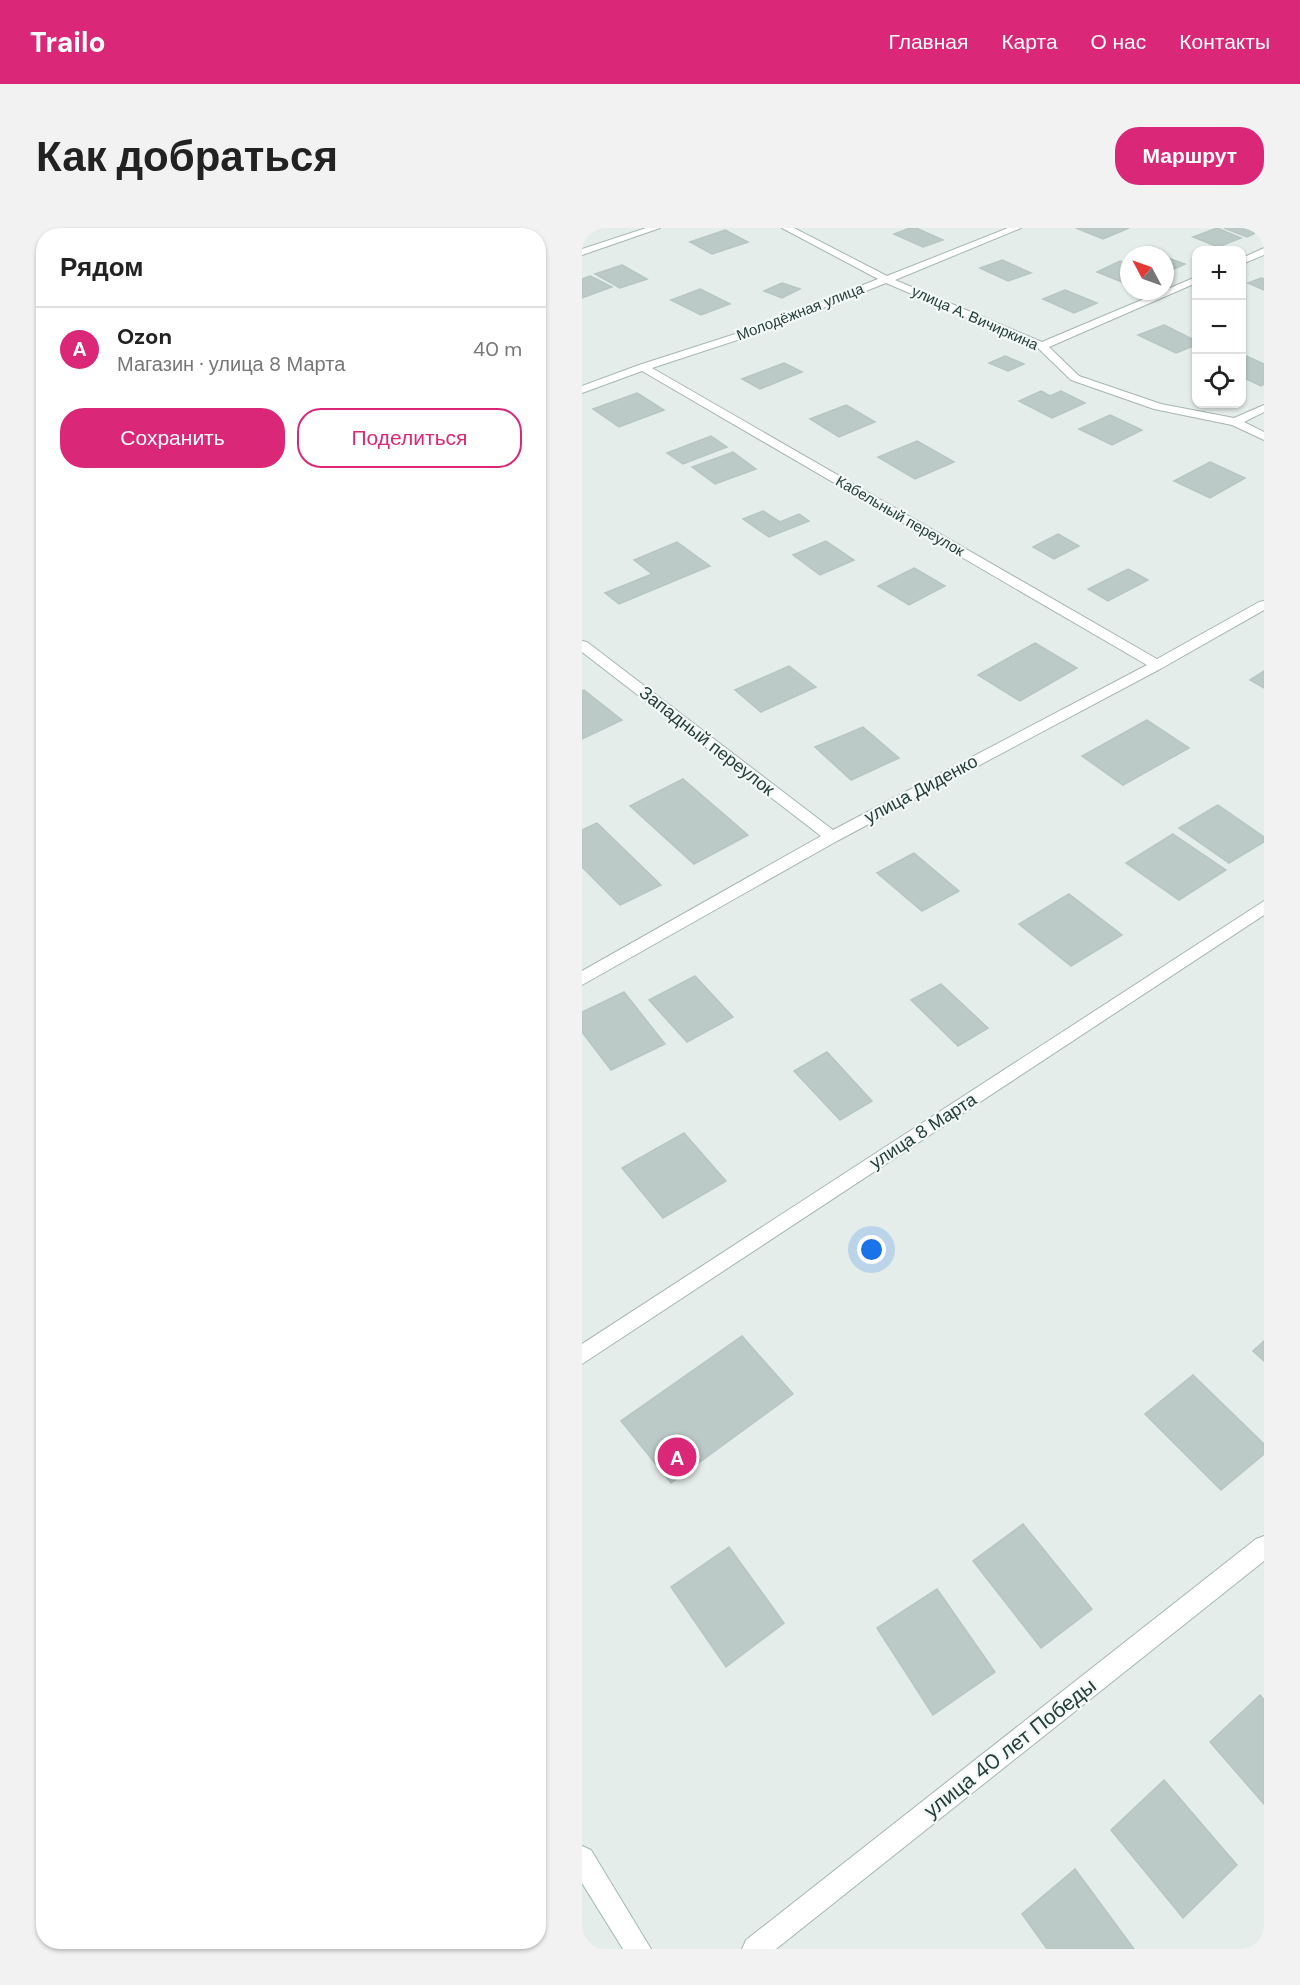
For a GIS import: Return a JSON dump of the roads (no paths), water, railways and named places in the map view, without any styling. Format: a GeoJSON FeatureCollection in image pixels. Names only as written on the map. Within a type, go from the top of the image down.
{"type":"FeatureCollection","features":[{"type":"Feature","properties":{"kind":"street"},"geometry":{"type":"LineString","coordinates":[[582,252],[655,228]]}},
{"type":"Feature","properties":{"kind":"street","name":"улица А. Вичиркина"},"geometry":{"type":"LineString","coordinates":[[788,228],[885,279],[1042,346],[1075,378],[1158,407],[1235,422],[1264,437]]}},
{"type":"Feature","properties":{"kind":"street","name":"Молодёжная улица"},"geometry":{"type":"LineString","coordinates":[[582,390],[643,367],[764,328],[1016,228]]}},
{"type":"Feature","properties":{"kind":"street"},"geometry":{"type":"LineString","coordinates":[[1246,259],[1264,251]]}},
{"type":"Feature","properties":{"kind":"street"},"geometry":{"type":"LineString","coordinates":[[1042,346],[1192,282]]}},
{"type":"Feature","properties":{"kind":"street","name":"Кабельный переулок"},"geometry":{"type":"LineString","coordinates":[[643,367],[1157,665]]}},
{"type":"Feature","properties":{"kind":"street"},"geometry":{"type":"LineString","coordinates":[[1235,422],[1264,408]]}},
{"type":"Feature","properties":{"kind":"street","name":"улица Диденко"},"geometry":{"type":"LineString","coordinates":[[582,979],[832,837],[1157,665],[1264,605]]}},
{"type":"Feature","properties":{"kind":"street","name":"Западный переулок"},"geometry":{"type":"LineString","coordinates":[[582,645],[832,837]]}},
{"type":"Feature","properties":{"kind":"street","name":"улица 8 Марта"},"geometry":{"type":"LineString","coordinates":[[582,1355],[1264,907]]}},
{"type":"Feature","properties":{"kind":"street","name":"улица 40 лет Победы"},"geometry":{"type":"LineString","coordinates":[[755,1949],[1264,1547]]}},
{"type":"Feature","properties":{"kind":"street"},"geometry":{"type":"LineString","coordinates":[[582,1859],[638,1949]]}},
{"type":"Feature","properties":{"kind":"place","name":"Ozon"},"geometry":{"type":"Point","coordinates":[677,1457]}}]}
